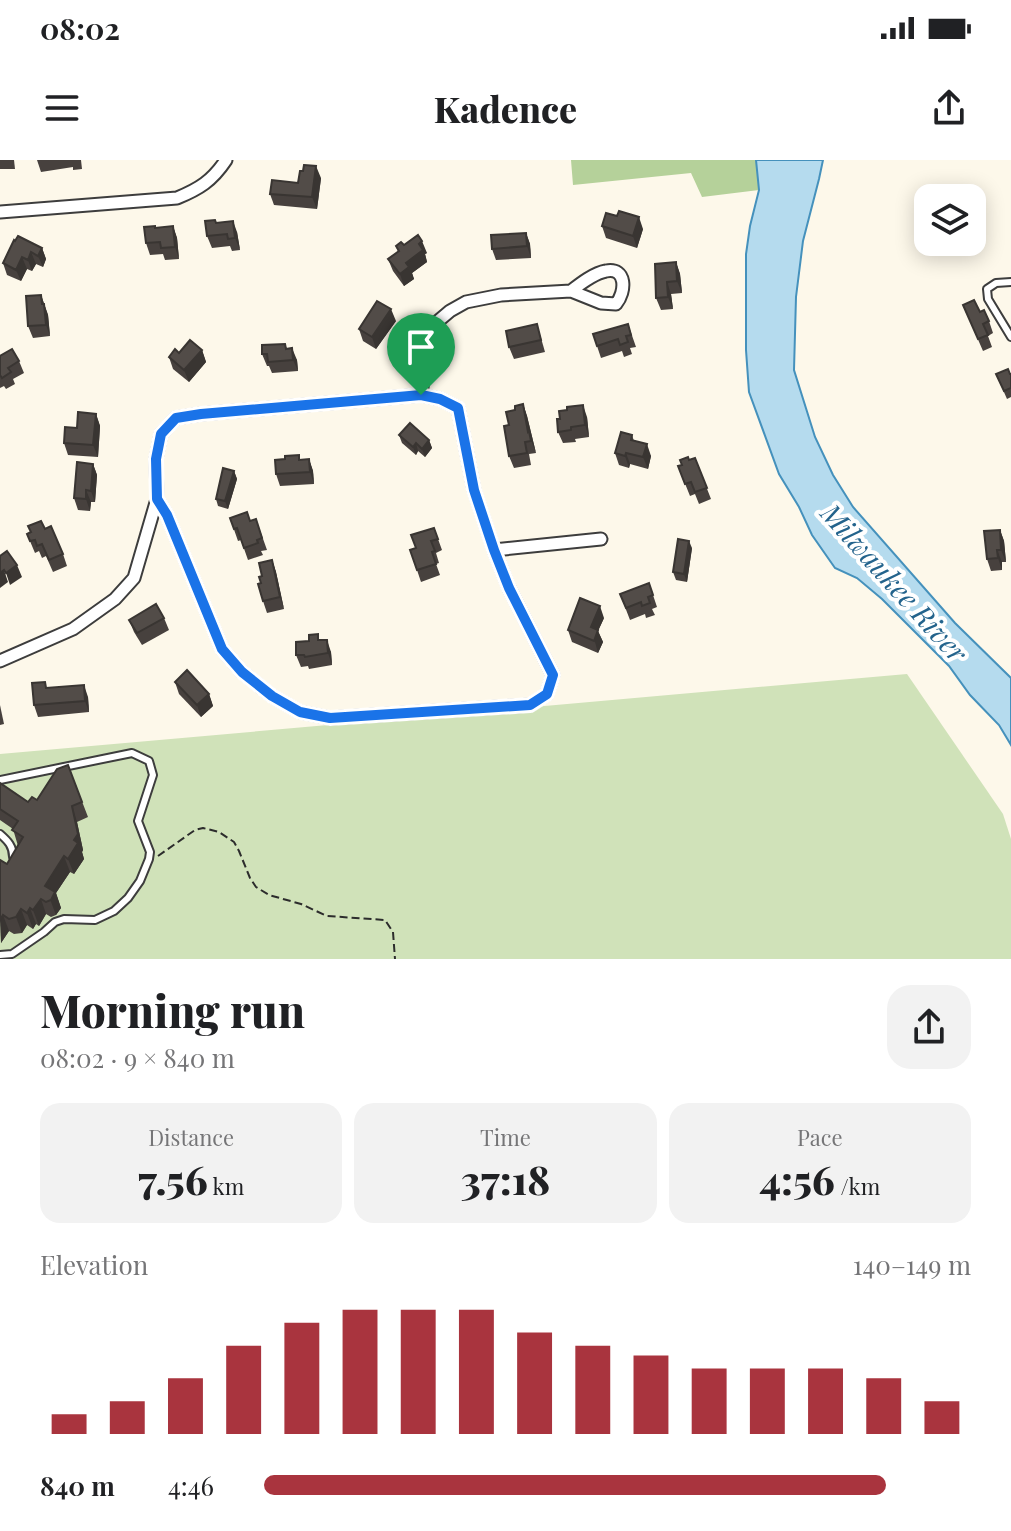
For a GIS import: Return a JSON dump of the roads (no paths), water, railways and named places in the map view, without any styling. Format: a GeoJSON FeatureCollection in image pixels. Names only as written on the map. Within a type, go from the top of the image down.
{"type":"FeatureCollection","features":[{"type":"Feature","properties":{"kind":"street"},"geometry":{"type":"LineString","coordinates":[[0,212],[177,198],[201,188],[226,160]]}},
{"type":"Feature","properties":{"kind":"street"},"geometry":{"type":"LineString","coordinates":[[421,395],[427,349],[437,322],[450,311],[466,302],[485,298],[571,291]]}},
{"type":"Feature","properties":{"kind":"street"},"geometry":{"type":"LineString","coordinates":[[0,661],[73,629],[115,599],[134,578],[157,499],[156,459],[161,434],[176,418],[421,395],[440,399],[458,408],[474,490],[494,550],[509,588],[553,675],[547,694],[530,705],[492,709],[330,718],[300,712],[272,696],[242,672],[222,649],[167,515],[157,499]]}},
{"type":"Feature","properties":{"kind":"street"},"geometry":{"type":"LineString","coordinates":[[494,550],[601,539]]}},
{"type":"Feature","properties":{"kind":"lane"},"geometry":{"type":"LineString","coordinates":[[1011,282],[996,283],[987,289],[988,299],[1011,337]]}},
{"type":"Feature","properties":{"kind":"lane"},"geometry":{"type":"LineString","coordinates":[[0,780],[132,753],[149,761],[153,775],[138,821],[150,852],[149,859],[128,898],[114,911],[95,920],[64,919],[55,922],[12,954],[0,955]]}},
{"type":"Feature","properties":{"kind":"lane"},"geometry":{"type":"LineString","coordinates":[[0,834],[9,841],[13,857]]}},
{"type":"Feature","properties":{"kind":"water","name":"Milwaukee River"},"geometry":{"type":"Polygon","coordinates":[[[756,160],[823,160],[803,241],[796,297],[794,370],[815,437],[853,507],[955,623],[1011,678],[1011,745],[999,725],[970,695],[949,666],[882,599],[857,578],[835,568],[812,535],[779,474],[749,392],[746,254],[759,190],[756,160]]]}}]}
